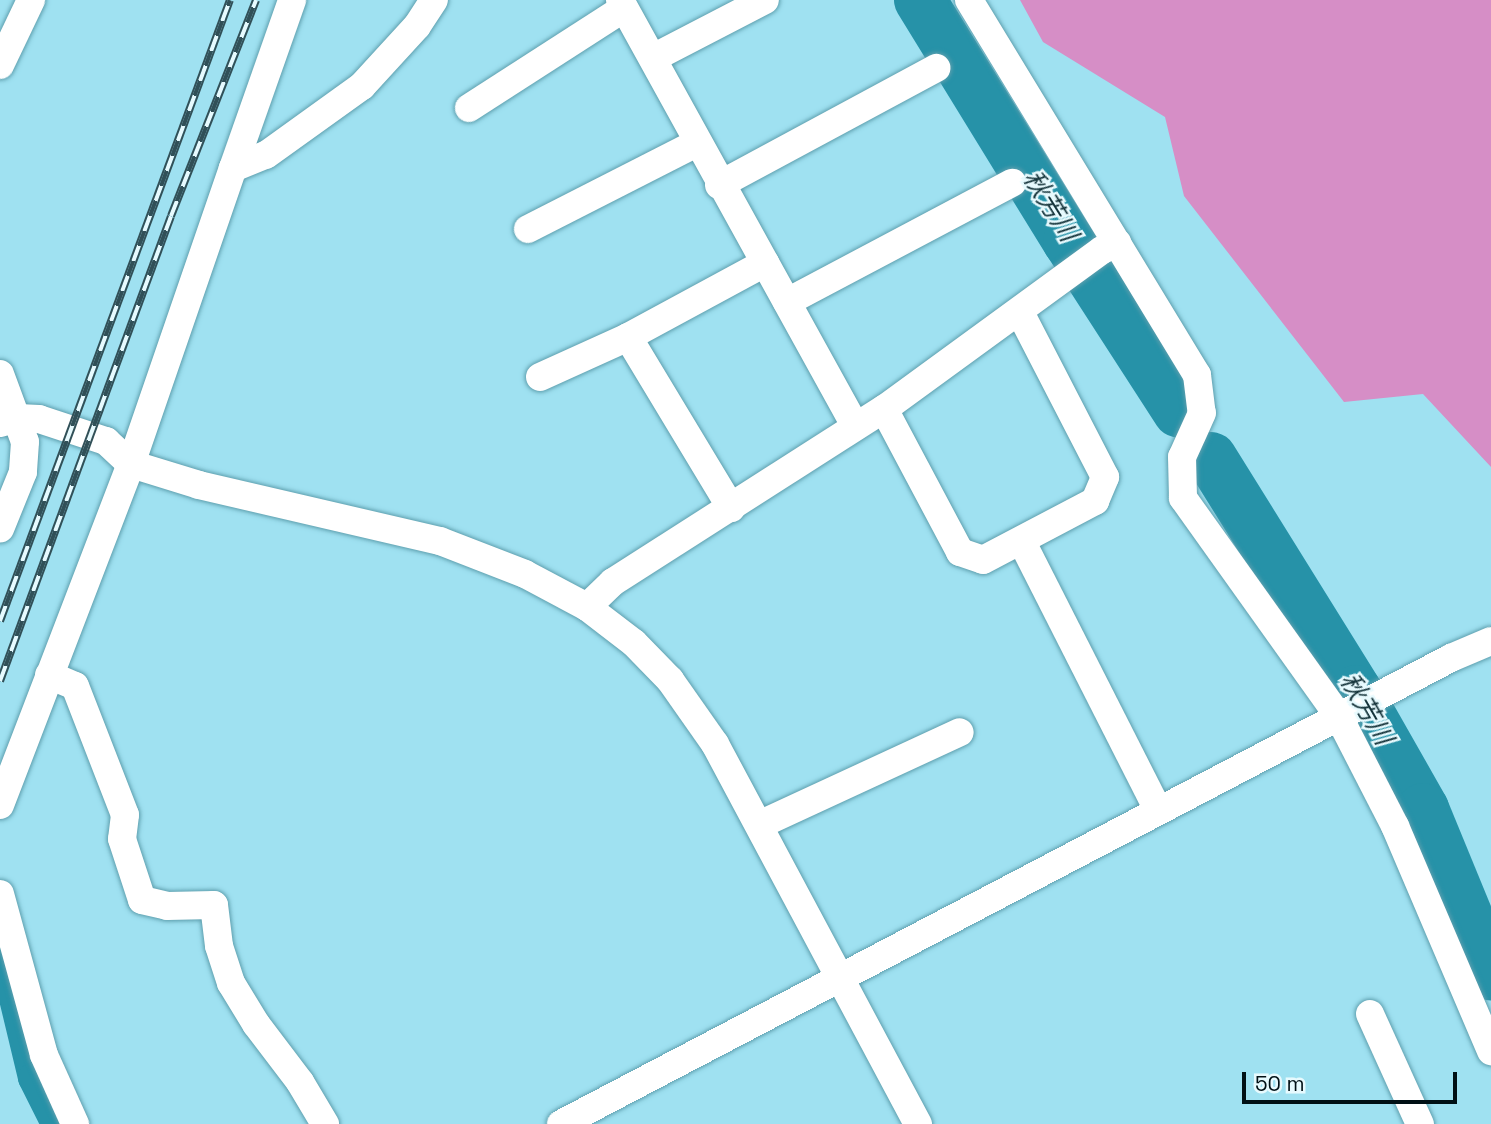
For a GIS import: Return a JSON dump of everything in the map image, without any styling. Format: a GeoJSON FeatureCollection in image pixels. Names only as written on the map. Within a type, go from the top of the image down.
{"type":"FeatureCollection","features":[{"type":"Feature","properties":{"kind":"street"},"geometry":{"type":"LineString","coordinates":[[0,65],[32,0]]}},
{"type":"Feature","properties":{"kind":"street"},"geometry":{"type":"LineString","coordinates":[[0,805],[131,464],[292,0]]}},
{"type":"Feature","properties":{"kind":"street"},"geometry":{"type":"LineString","coordinates":[[233,168],[266,155],[362,86],[417,26],[434,0]]}},
{"type":"Feature","properties":{"kind":"street"},"geometry":{"type":"LineString","coordinates":[[653,58],[765,0]]}},
{"type":"Feature","properties":{"kind":"street"},"geometry":{"type":"LineString","coordinates":[[970,0],[1109,247],[1197,375],[1202,412],[1182,457],[1183,498],[1355,709],[1395,826],[1491,1051]]}},
{"type":"Feature","properties":{"kind":"street"},"geometry":{"type":"LineString","coordinates":[[469,108],[622,4],[719,186],[855,426]]}},
{"type":"Feature","properties":{"kind":"street"},"geometry":{"type":"LineString","coordinates":[[719,186],[936,68]]}},
{"type":"Feature","properties":{"kind":"street"},"geometry":{"type":"LineString","coordinates":[[528,229],[697,143]]}},
{"type":"Feature","properties":{"kind":"street"},"geometry":{"type":"LineString","coordinates":[[787,302],[1012,183]]}},
{"type":"Feature","properties":{"kind":"street"},"geometry":{"type":"LineString","coordinates":[[587,607],[613,582],[884,409],[1109,247]]}},
{"type":"Feature","properties":{"kind":"street"},"geometry":{"type":"LineString","coordinates":[[540,377],[628,337],[765,263]]}},
{"type":"Feature","properties":{"kind":"street"},"geometry":{"type":"LineString","coordinates":[[884,409],[960,552],[983,560],[1022,542],[1095,501],[1105,477],[1020,312]]}},
{"type":"Feature","properties":{"kind":"street"},"geometry":{"type":"LineString","coordinates":[[628,337],[731,508]]}},
{"type":"Feature","properties":{"kind":"street"},"geometry":{"type":"LineString","coordinates":[[0,374],[9,421],[25,442],[23,472],[0,529]]}},
{"type":"Feature","properties":{"kind":"street"},"geometry":{"type":"LineString","coordinates":[[9,421],[39,419],[106,441],[131,464],[199,485],[440,541],[525,574],[587,607],[634,643],[670,680],[715,744],[918,1124]]}},
{"type":"Feature","properties":{"kind":"street"},"geometry":{"type":"LineString","coordinates":[[1022,542],[1158,810]]}},
{"type":"Feature","properties":{"kind":"street"},"geometry":{"type":"LineString","coordinates":[[561,1124],[1158,810],[1451,658],[1491,641]]}},
{"type":"Feature","properties":{"kind":"street"},"geometry":{"type":"LineString","coordinates":[[49,675],[75,686],[125,815],[122,839],[142,900],[167,906],[214,905],[219,946],[231,983],[256,1024],[300,1082],[325,1124]]}},
{"type":"Feature","properties":{"kind":"street"},"geometry":{"type":"LineString","coordinates":[[759,825],[960,732]]}},
{"type":"Feature","properties":{"kind":"street"},"geometry":{"type":"LineString","coordinates":[[0,894],[44,1055],[75,1124]]}},
{"type":"Feature","properties":{"kind":"street"},"geometry":{"type":"LineString","coordinates":[[1370,1014],[1420,1124]]}},
{"type":"Feature","properties":{"kind":"shaded area"},"geometry":{"type":"Polygon","coordinates":[[[1020,0],[1491,0],[1491,467],[1423,394],[1344,402],[1184,196],[1165,117],[1043,42],[1020,0]]]}},
{"type":"Feature","properties":{"kind":"waterway","name":"秋芳川"},"geometry":{"type":"LineString","coordinates":[[920,0],[1069,242],[1179,412]]}},
{"type":"Feature","properties":{"kind":"waterway","name":"秋芳川"},"geometry":{"type":"LineString","coordinates":[[1211,458],[1356,691],[1423,809],[1491,975]]}},
{"type":"Feature","properties":{"kind":"waterway"},"geometry":{"type":"LineString","coordinates":[[5,961],[33,1078],[56,1124]]}},
{"type":"Feature","properties":{"kind":"railway"},"geometry":{"type":"LineString","coordinates":[[0,621],[230,0]]}},
{"type":"Feature","properties":{"kind":"railway"},"geometry":{"type":"LineString","coordinates":[[0,681],[171,216],[256,0]]}}]}
